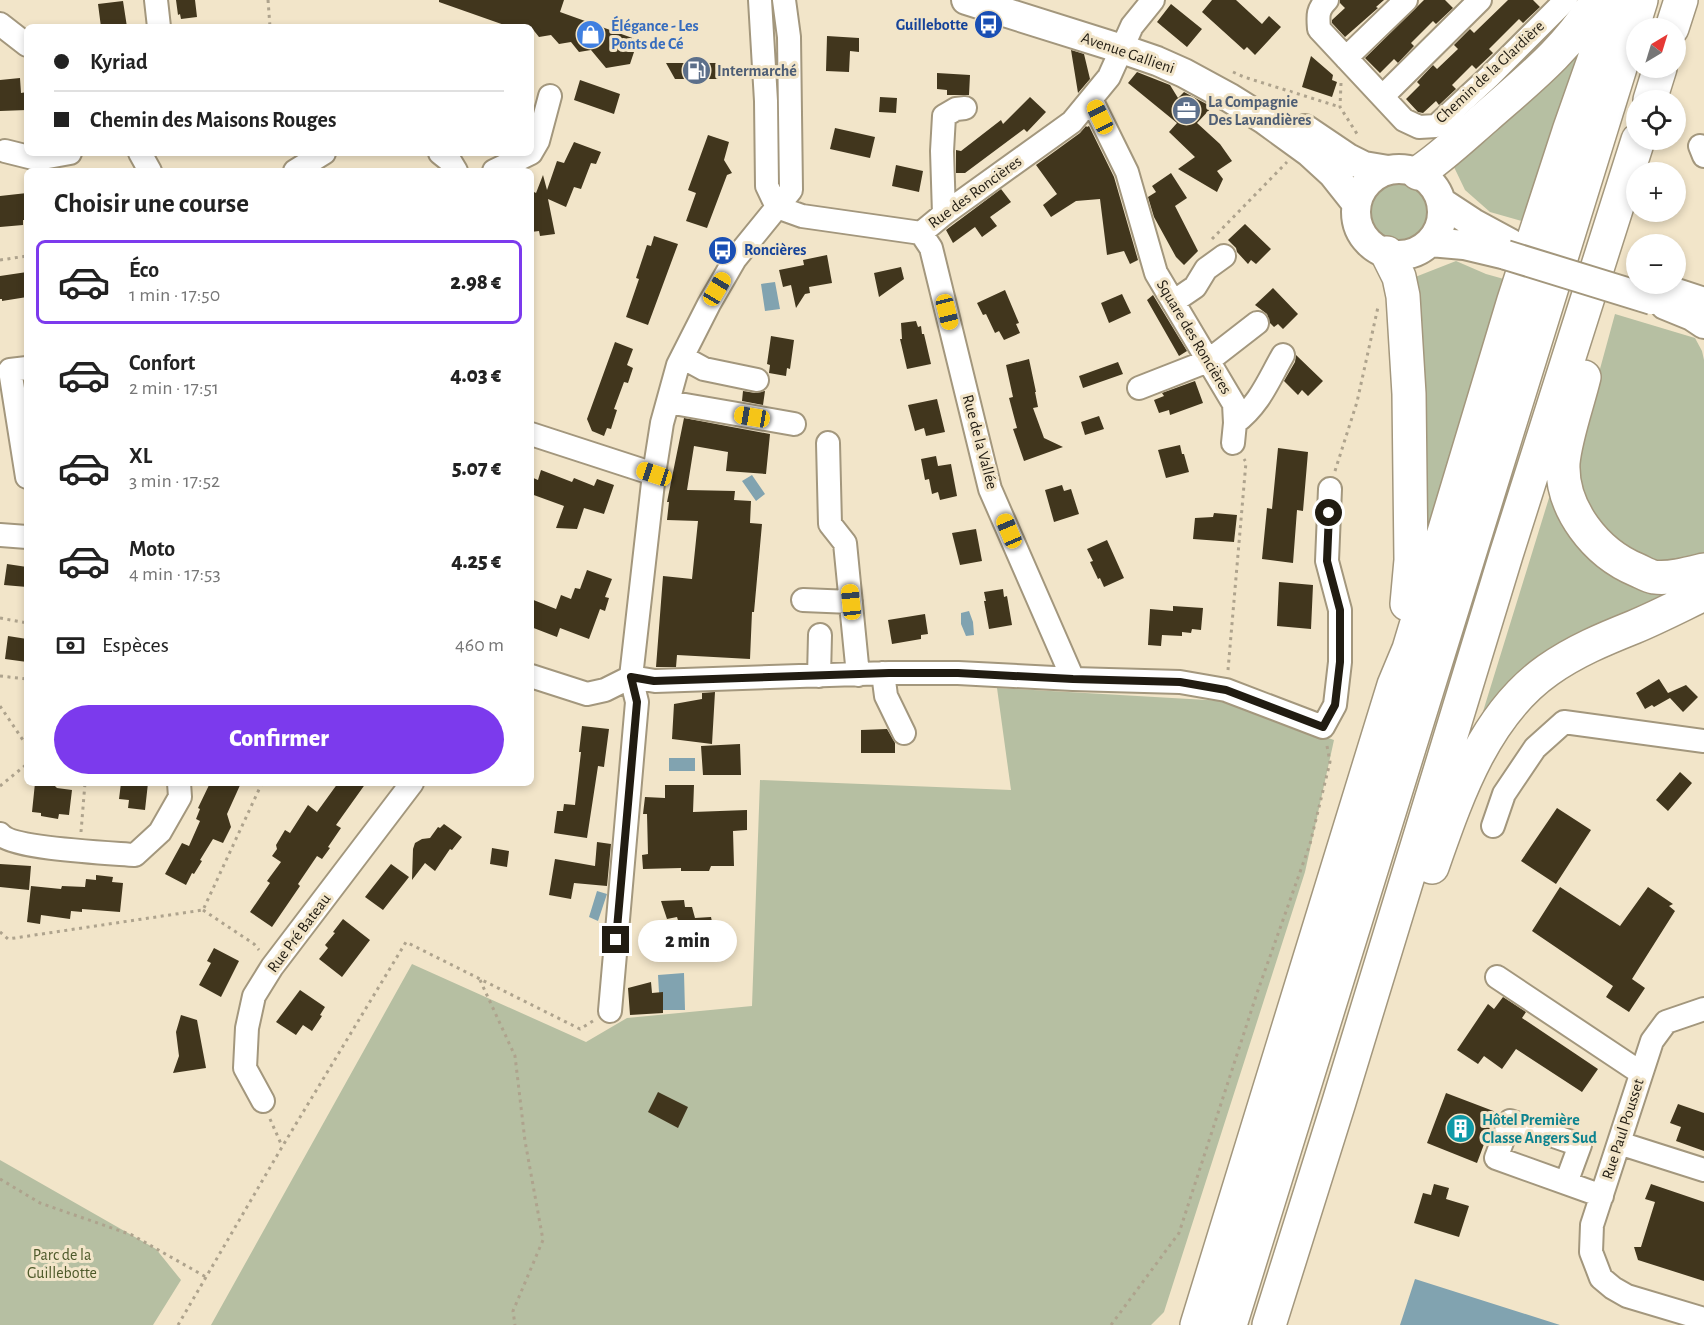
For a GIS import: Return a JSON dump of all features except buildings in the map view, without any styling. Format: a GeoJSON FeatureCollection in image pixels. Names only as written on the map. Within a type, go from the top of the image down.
{"type":"FeatureCollection","features":[{"type":"Feature","properties":{"kind":"highway"},"geometry":{"type":"LineString","coordinates":[[1403,171],[1437,159],[1535,75],[1566,44],[1597,0]]}},
{"type":"Feature","properties":{"kind":"highway"},"geometry":{"type":"LineString","coordinates":[[1197,1325],[1394,685],[1409,649],[1514,300],[1615,0]]}},
{"type":"Feature","properties":{"kind":"highway"},"geometry":{"type":"LineString","coordinates":[[1230,1325],[1641,0]]}},
{"type":"Feature","properties":{"kind":"highway"},"geometry":{"type":"LineString","coordinates":[[1675,18],[1681,0]]}},
{"type":"Feature","properties":{"kind":"highway"},"geometry":{"type":"LineString","coordinates":[[1269,1325],[1502,566],[1635,150]]}},
{"type":"Feature","properties":{"kind":"highway"},"geometry":{"type":"LineString","coordinates":[[1619,199],[1593,343],[1563,463],[1566,488],[1574,511],[1590,537],[1610,555],[1630,567],[1653,577],[1682,575],[1704,570]]}},
{"type":"Feature","properties":{"kind":"highway"},"geometry":{"type":"LineString","coordinates":[[1386,253],[1399,277],[1403,296],[1409,393],[1411,560],[1406,619],[1394,685]]}},
{"type":"Feature","properties":{"kind":"highway"},"geometry":{"type":"LineString","coordinates":[[1339,1102],[1407,939],[1464,783],[1488,735],[1519,696],[1547,670],[1600,640],[1704,594]]}},
{"type":"Feature","properties":{"kind":"main road","name":"Avenue Gallieni"},"geometry":{"type":"LineString","coordinates":[[966,0],[1189,62],[1311,132],[1348,158],[1364,166],[1403,171]]}},
{"type":"Feature","properties":{"kind":"main road","name":"Avenue Gallieni"},"geometry":{"type":"LineString","coordinates":[[1007,0],[1125,45],[1184,73],[1265,120],[1309,152],[1334,174],[1356,203],[1356,220],[1363,236],[1376,248],[1386,253]]}},
{"type":"Feature","properties":{"kind":"main road"},"geometry":{"type":"LineString","coordinates":[[1356,203],[1369,180],[1378,174],[1403,171],[1432,184],[1441,202],[1442,213],[1441,223],[1436,233],[1421,249],[1398,255],[1386,253]]}},
{"type":"Feature","properties":{"kind":"main road"},"geometry":{"type":"LineString","coordinates":[[1441,202],[1508,249]]}},
{"type":"Feature","properties":{"kind":"main road"},"geometry":{"type":"LineString","coordinates":[[1430,242],[1508,249],[1626,281]]}},
{"type":"Feature","properties":{"kind":"main road"},"geometry":{"type":"LineString","coordinates":[[1659,294],[1704,324]]}},
{"type":"Feature","properties":{"kind":"main road"},"geometry":{"type":"LineString","coordinates":[[1674,294],[1704,302]]}},
{"type":"Feature","properties":{"kind":"street"},"geometry":{"type":"LineString","coordinates":[[156,0],[159,24]]}},
{"type":"Feature","properties":{"kind":"street"},"geometry":{"type":"LineString","coordinates":[[760,0],[766,85],[767,186],[777,207]]}},
{"type":"Feature","properties":{"kind":"street"},"geometry":{"type":"LineString","coordinates":[[610,1011],[637,702],[631,677],[654,474],[663,423],[678,365],[735,259],[791,190],[789,37],[784,0]]}},
{"type":"Feature","properties":{"kind":"street","name":"Rue des Roncières"},"geometry":{"type":"LineString","coordinates":[[777,207],[802,216],[921,233],[1072,122],[1109,76],[1132,27],[1153,0]]}},
{"type":"Feature","properties":{"kind":"street","name":"Chemin de la Glardière"},"geometry":{"type":"LineString","coordinates":[[1327,0],[1317,15],[1319,29],[1404,120],[1419,127],[1436,126],[1490,77],[1566,0]]}},
{"type":"Feature","properties":{"kind":"street"},"geometry":{"type":"LineString","coordinates":[[1346,58],[1406,0]]}},
{"type":"Feature","properties":{"kind":"street"},"geometry":{"type":"LineString","coordinates":[[1383,96],[1480,0]]}},
{"type":"Feature","properties":{"kind":"street"},"geometry":{"type":"LineString","coordinates":[[0,24],[24,43]]}},
{"type":"Feature","properties":{"kind":"street"},"geometry":{"type":"LineString","coordinates":[[534,148],[538,141],[550,96]]}},
{"type":"Feature","properties":{"kind":"street","name":"Square des Roncières"},"geometry":{"type":"LineString","coordinates":[[1091,99],[1127,172],[1156,273],[1234,404],[1234,433]]}},
{"type":"Feature","properties":{"kind":"street"},"geometry":{"type":"LineString","coordinates":[[944,214],[942,151],[944,116],[956,109],[965,108]]}},
{"type":"Feature","properties":{"kind":"street"},"geometry":{"type":"LineString","coordinates":[[5,151],[24,156]]}},
{"type":"Feature","properties":{"kind":"street"},"geometry":{"type":"LineString","coordinates":[[25,156],[37,159],[54,156]]}},
{"type":"Feature","properties":{"kind":"street"},"geometry":{"type":"LineString","coordinates":[[300,168],[319,156]]}},
{"type":"Feature","properties":{"kind":"street"},"geometry":{"type":"LineString","coordinates":[[444,156],[454,168]]}},
{"type":"Feature","properties":{"kind":"street"},"geometry":{"type":"LineString","coordinates":[[500,168],[525,156]]}},
{"type":"Feature","properties":{"kind":"street","name":"Rue de la Vallée"},"geometry":{"type":"LineString","coordinates":[[921,233],[931,248],[990,489],[1073,679]]}},
{"type":"Feature","properties":{"kind":"street"},"geometry":{"type":"LineString","coordinates":[[1173,302],[1195,287],[1218,248]]}},
{"type":"Feature","properties":{"kind":"street"},"geometry":{"type":"LineString","coordinates":[[1138,388],[1208,361],[1257,323]]}},
{"type":"Feature","properties":{"kind":"street"},"geometry":{"type":"LineString","coordinates":[[1234,433],[1266,389],[1283,355]]}},
{"type":"Feature","properties":{"kind":"street"},"geometry":{"type":"LineString","coordinates":[[682,357],[704,369],[757,380]]}},
{"type":"Feature","properties":{"kind":"street"},"geometry":{"type":"LineString","coordinates":[[24,368],[10,370],[24,458]]}},
{"type":"Feature","properties":{"kind":"street"},"geometry":{"type":"LineString","coordinates":[[668,402],[794,424]]}},
{"type":"Feature","properties":{"kind":"street"},"geometry":{"type":"LineString","coordinates":[[534,435],[654,474]]}},
{"type":"Feature","properties":{"kind":"street"},"geometry":{"type":"LineString","coordinates":[[828,443],[830,524],[846,543],[858,675]]}},
{"type":"Feature","properties":{"kind":"street"},"geometry":{"type":"LineString","coordinates":[[534,677],[587,694],[605,690],[631,677],[654,681],[958,673],[1180,682],[1226,690],[1323,727],[1335,705],[1340,662],[1340,610],[1327,561],[1330,489]]}},
{"type":"Feature","properties":{"kind":"street"},"geometry":{"type":"LineString","coordinates":[[0,535],[24,537]]}},
{"type":"Feature","properties":{"kind":"street"},"geometry":{"type":"LineString","coordinates":[[803,600],[851,602]]}},
{"type":"Feature","properties":{"kind":"street"},"geometry":{"type":"LineString","coordinates":[[819,676],[820,635]]}},
{"type":"Feature","properties":{"kind":"street"},"geometry":{"type":"LineString","coordinates":[[883,674],[886,696],[904,733]]}},
{"type":"Feature","properties":{"kind":"street"},"geometry":{"type":"LineString","coordinates":[[1492,826],[1504,794],[1535,748],[1564,722],[1704,741]]}},
{"type":"Feature","properties":{"kind":"street"},"geometry":{"type":"LineString","coordinates":[[0,834],[4,838],[35,845],[135,855],[160,832],[180,797],[179,786]]}},
{"type":"Feature","properties":{"kind":"street","name":"Rue Pré Bateau"},"geometry":{"type":"LineString","coordinates":[[263,1101],[244,1068],[247,1028],[254,996],[272,967],[410,786]]}},
{"type":"Feature","properties":{"kind":"street"},"geometry":{"type":"LineString","coordinates":[[1497,977],[1641,1073]]}},
{"type":"Feature","properties":{"kind":"street","name":"Rue Paul Pousset"},"geometry":{"type":"LineString","coordinates":[[1704,1009],[1666,1022],[1652,1041],[1592,1225],[1591,1252],[1601,1278],[1613,1288],[1627,1296],[1704,1319]]}},
{"type":"Feature","properties":{"kind":"street"},"geometry":{"type":"LineString","coordinates":[[1619,1143],[1704,1170]]}},
{"type":"Feature","properties":{"kind":"street"},"geometry":{"type":"LineString","coordinates":[[1566,1183],[1602,1196]]}},
{"type":"Feature","properties":{"kind":"path"},"geometry":{"type":"LineString","coordinates":[[268,0],[270,24]]}},
{"type":"Feature","properties":{"kind":"path"},"geometry":{"type":"LineString","coordinates":[[1346,58],[1342,70],[1340,106],[1363,144]]}},
{"type":"Feature","properties":{"kind":"path"},"geometry":{"type":"LineString","coordinates":[[1224,68],[1244,77],[1340,106]]}},
{"type":"Feature","properties":{"kind":"path"},"geometry":{"type":"LineString","coordinates":[[1218,248],[1291,158]]}},
{"type":"Feature","properties":{"kind":"path"},"geometry":{"type":"LineString","coordinates":[[0,260],[24,256]]}},
{"type":"Feature","properties":{"kind":"path"},"geometry":{"type":"LineString","coordinates":[[1330,489],[1357,402],[1379,298]]}},
{"type":"Feature","properties":{"kind":"path"},"geometry":{"type":"LineString","coordinates":[[1226,690],[1246,462],[1234,433]]}},
{"type":"Feature","properties":{"kind":"path"},"geometry":{"type":"LineString","coordinates":[[0,618],[24,622]]}},
{"type":"Feature","properties":{"kind":"path"},"geometry":{"type":"LineString","coordinates":[[0,676],[24,679]]}},
{"type":"Feature","properties":{"kind":"path"},"geometry":{"type":"LineString","coordinates":[[0,706],[24,742]]}},
{"type":"Feature","properties":{"kind":"path"},"geometry":{"type":"LineString","coordinates":[[1111,1325],[1179,1233],[1257,993],[1310,844],[1330,762],[1323,727]]}},
{"type":"Feature","properties":{"kind":"path"},"geometry":{"type":"LineString","coordinates":[[0,786],[24,766]]}},
{"type":"Feature","properties":{"kind":"path"},"geometry":{"type":"LineString","coordinates":[[79,851],[85,786]]}},
{"type":"Feature","properties":{"kind":"path"},"geometry":{"type":"LineString","coordinates":[[203,910],[261,786]]}},
{"type":"Feature","properties":{"kind":"path"},"geometry":{"type":"LineString","coordinates":[[0,932],[8,939],[203,910],[254,944],[272,967]]}},
{"type":"Feature","properties":{"kind":"path"},"geometry":{"type":"LineString","coordinates":[[178,1325],[406,942],[580,1029],[610,1011]]}},
{"type":"Feature","properties":{"kind":"path"},"geometry":{"type":"LineString","coordinates":[[480,979],[515,1056],[525,1141],[543,1240],[513,1311],[515,1325]]}},
{"type":"Feature","properties":{"kind":"path"},"geometry":{"type":"LineString","coordinates":[[263,1101],[282,1147]]}},
{"type":"Feature","properties":{"kind":"path"},"geometry":{"type":"LineString","coordinates":[[0,1179],[40,1203],[132,1235],[206,1277]]}},
{"type":"Feature","properties":{"kind":"green space"},"geometry":{"type":"Polygon","coordinates":[[[1580,51],[1529,223],[1490,212],[1465,190],[1454,167],[1580,51]]]}},
{"type":"Feature","properties":{"kind":"green space"},"geometry":{"type":"Polygon","coordinates":[[[1399,182],[1420,191],[1429,212],[1420,233],[1399,242],[1378,233],[1369,212],[1378,191],[1399,182]]]}},
{"type":"Feature","properties":{"kind":"green space"},"geometry":{"type":"Polygon","coordinates":[[[1456,261],[1486,274],[1511,281],[1425,546],[1405,281],[1456,261]]]}},
{"type":"Feature","properties":{"kind":"green space"},"geometry":{"type":"Polygon","coordinates":[[[1615,314],[1695,338],[1702,351],[1704,360],[1704,554],[1702,555],[1675,563],[1652,560],[1631,551],[1601,527],[1581,491],[1577,453],[1615,314]]]}},
{"type":"Feature","properties":{"kind":"green space"},"geometry":{"type":"Polygon","coordinates":[[[1553,494],[1561,504],[1686,585],[1481,718],[1549,498],[1553,494]]]}},
{"type":"Feature","properties":{"kind":"green space"},"geometry":{"type":"Polygon","coordinates":[[[997,688],[1224,701],[1334,740],[1305,872],[1164,1312],[1151,1325],[211,1325],[412,964],[586,1042],[627,1018],[752,1006],[760,780],[1011,790],[997,688]]]}},
{"type":"Feature","properties":{"kind":"green space","name":"Parc de la Guillebotte"},"geometry":{"type":"Polygon","coordinates":[[[0,1160],[156,1249],[181,1280],[153,1325],[0,1325],[0,1160]]]}},
{"type":"Feature","properties":{"kind":"water"},"geometry":{"type":"Polygon","coordinates":[[[775,282],[780,309],[765,311],[761,284],[775,282]]]}},
{"type":"Feature","properties":{"kind":"water"},"geometry":{"type":"Polygon","coordinates":[[[752,475],[765,494],[756,501],[742,481],[752,475]]]}},
{"type":"Feature","properties":{"kind":"water"},"geometry":{"type":"Polygon","coordinates":[[[969,611],[974,635],[966,636],[961,624],[961,613],[969,611]]]}},
{"type":"Feature","properties":{"kind":"water"},"geometry":{"type":"Polygon","coordinates":[[[669,758],[695,758],[695,771],[669,771],[669,758]]]}},
{"type":"Feature","properties":{"kind":"water"},"geometry":{"type":"Polygon","coordinates":[[[597,891],[607,894],[598,921],[589,917],[597,891]]]}},
{"type":"Feature","properties":{"kind":"water"},"geometry":{"type":"Polygon","coordinates":[[[684,973],[685,1010],[660,1010],[658,975],[684,973]]]}},
{"type":"Feature","properties":{"kind":"water"},"geometry":{"type":"Polygon","coordinates":[[[1415,1279],[1560,1325],[1400,1325],[1415,1279]]]}},
{"type":"Feature","properties":{"kind":"place","name":"Guillebotte"},"geometry":{"type":"Point","coordinates":[989,25]}},
{"type":"Feature","properties":{"kind":"place","name":"Élégance - Les Ponts de Cé"},"geometry":{"type":"Point","coordinates":[590,35]}},
{"type":"Feature","properties":{"kind":"place","name":"Intermarché"},"geometry":{"type":"Point","coordinates":[696,71]}},
{"type":"Feature","properties":{"kind":"place","name":"La Compagnie Des Lavandières"},"geometry":{"type":"Point","coordinates":[1187,111]}},
{"type":"Feature","properties":{"kind":"place","name":"Roncières"},"geometry":{"type":"Point","coordinates":[723,250]}},
{"type":"Feature","properties":{"kind":"place","name":"Hôtel Première Classe Angers Sud"},"geometry":{"type":"Point","coordinates":[1461,1129]}},
{"type":"Feature","properties":{"kind":"route"},"geometry":{"type":"LineString","coordinates":[[616,940],[637,702],[631,677],[654,681],[889,673],[958,673],[1180,682],[1226,690],[1323,727],[1335,705],[1340,662],[1340,610],[1327,561],[1329,513]]}}]}
